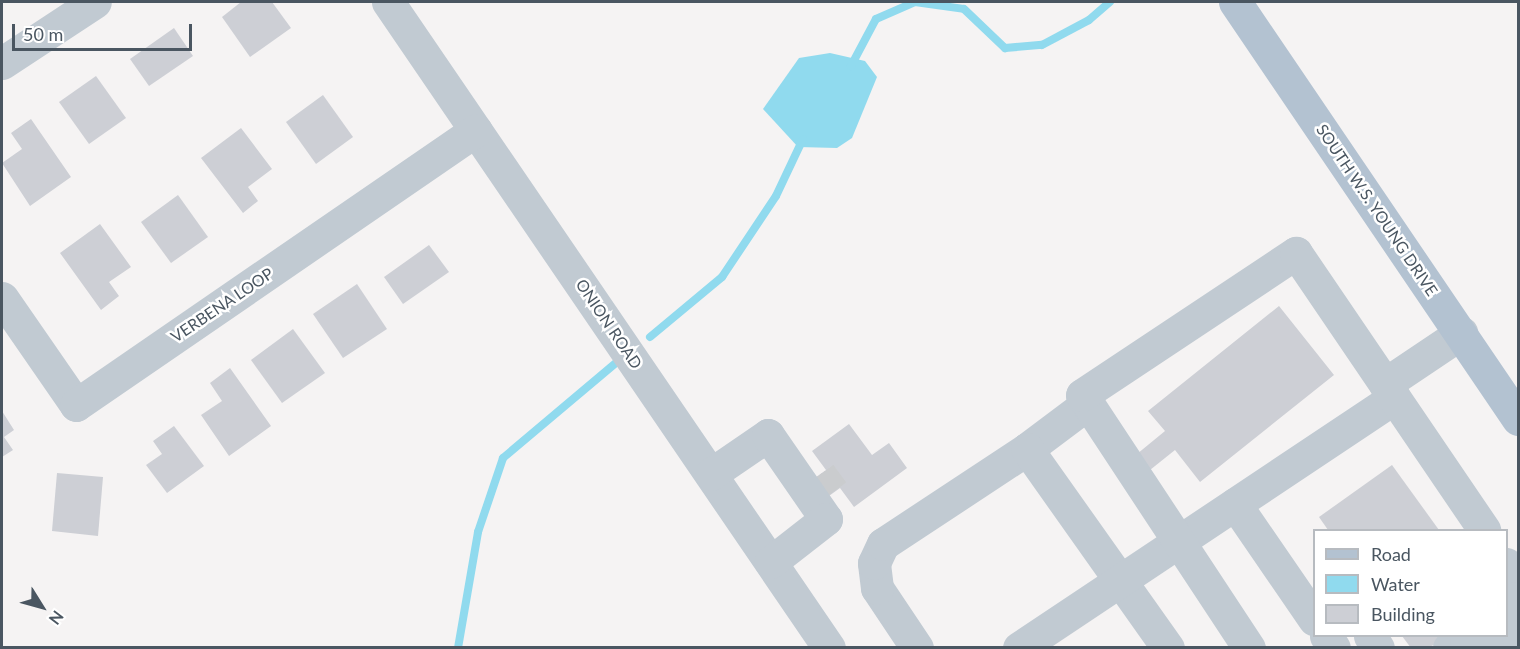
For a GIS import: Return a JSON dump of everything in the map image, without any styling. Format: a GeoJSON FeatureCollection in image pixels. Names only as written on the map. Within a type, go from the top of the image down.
{"type":"FeatureCollection","features":[{"type":"Feature","properties":{"kind":"main road","name":"SOUTH W.S. YOUNG DRIVE"},"geometry":{"type":"LineString","coordinates":[[1235,2],[1518,419]]}},
{"type":"Feature","properties":{"kind":"street"},"geometry":{"type":"LineString","coordinates":[[2,63],[95,2]]}},
{"type":"Feature","properties":{"kind":"street","name":"ONION ROAD"},"geometry":{"type":"LineString","coordinates":[[388,2],[829,648]]}},
{"type":"Feature","properties":{"kind":"street","name":"VERBENA LOOP"},"geometry":{"type":"LineString","coordinates":[[2,298],[76,405],[477,130]]}},
{"type":"Feature","properties":{"kind":"street"},"geometry":{"type":"LineString","coordinates":[[1248,648],[1082,395],[1296,253],[1483,529]]}},
{"type":"Feature","properties":{"kind":"street"},"geometry":{"type":"LineString","coordinates":[[1019,648],[1235,504],[1389,391],[1461,333]]}},
{"type":"Feature","properties":{"kind":"street"},"geometry":{"type":"LineString","coordinates":[[917,648],[877,588],[874,563],[883,544],[1027,449],[1087,404]]}},
{"type":"Feature","properties":{"kind":"street"},"geometry":{"type":"LineString","coordinates":[[711,474],[768,435],[818,488],[826,519],[771,562]]}},
{"type":"Feature","properties":{"kind":"street"},"geometry":{"type":"LineString","coordinates":[[1027,449],[1168,648]]}},
{"type":"Feature","properties":{"kind":"street"},"geometry":{"type":"LineString","coordinates":[[1235,504],[1312,610]]}},
{"type":"Feature","properties":{"kind":"street"},"geometry":{"type":"LineString","coordinates":[[1508,571],[1516,598],[1508,628]]}},
{"type":"Feature","properties":{"kind":"street"},"geometry":{"type":"LineString","coordinates":[[1449,648],[1466,640],[1488,648]]}},
{"type":"Feature","properties":{"kind":"water"},"geometry":{"type":"Polygon","coordinates":[[[830,53],[865,61],[877,77],[852,138],[837,148],[798,147],[763,109],[799,58],[830,53]]]}},
{"type":"Feature","properties":{"kind":"building"},"geometry":{"type":"Polygon","coordinates":[[[241,2],[272,2],[291,28],[250,57],[222,17],[241,2]]]}},
{"type":"Feature","properties":{"kind":"building"},"geometry":{"type":"Polygon","coordinates":[[[174,28],[193,56],[149,86],[130,59],[174,28]]]}},
{"type":"Feature","properties":{"kind":"building"},"geometry":{"type":"Polygon","coordinates":[[[96,76],[126,118],[89,144],[59,102],[96,76]]]}},
{"type":"Feature","properties":{"kind":"building"},"geometry":{"type":"Polygon","coordinates":[[[323,95],[353,137],[316,164],[286,122],[323,95]]]}},
{"type":"Feature","properties":{"kind":"building"},"geometry":{"type":"Polygon","coordinates":[[[31,119],[71,177],[30,206],[2,163],[22,149],[11,133],[31,119]]]}},
{"type":"Feature","properties":{"kind":"building"},"geometry":{"type":"Polygon","coordinates":[[[241,128],[272,169],[248,187],[258,201],[243,213],[201,158],[241,128]]]}},
{"type":"Feature","properties":{"kind":"building"},"geometry":{"type":"Polygon","coordinates":[[[178,195],[208,237],[171,263],[141,222],[178,195]]]}},
{"type":"Feature","properties":{"kind":"building"},"geometry":{"type":"Polygon","coordinates":[[[100,224],[131,267],[109,282],[119,296],[101,310],[60,253],[100,224]]]}},
{"type":"Feature","properties":{"kind":"building"},"geometry":{"type":"Polygon","coordinates":[[[429,245],[449,272],[403,304],[384,277],[429,245]]]}},
{"type":"Feature","properties":{"kind":"building"},"geometry":{"type":"Polygon","coordinates":[[[357,284],[387,329],[343,358],[313,314],[357,284]]]}},
{"type":"Feature","properties":{"kind":"building"},"geometry":{"type":"Polygon","coordinates":[[[1279,306],[1334,375],[1200,482],[1175,450],[1150,470],[1137,454],[1165,431],[1148,411],[1279,306]]]}},
{"type":"Feature","properties":{"kind":"building"},"geometry":{"type":"Polygon","coordinates":[[[293,329],[325,373],[282,403],[251,360],[293,329]]]}},
{"type":"Feature","properties":{"kind":"building"},"geometry":{"type":"Polygon","coordinates":[[[230,368],[271,426],[229,456],[201,415],[222,401],[210,383],[230,368]]]}},
{"type":"Feature","properties":{"kind":"building"},"geometry":{"type":"Polygon","coordinates":[[[2,411],[14,430],[4,437],[13,450],[2,457],[2,411]]]}},
{"type":"Feature","properties":{"kind":"building"},"geometry":{"type":"Polygon","coordinates":[[[849,424],[872,455],[889,443],[907,468],[854,507],[840,488],[822,501],[809,482],[826,470],[812,451],[849,424]]]}},
{"type":"Feature","properties":{"kind":"building"},"geometry":{"type":"Polygon","coordinates":[[[174,426],[204,466],[167,493],[146,465],[162,454],[153,441],[174,426]]]}},
{"type":"Feature","properties":{"kind":"building"},"geometry":{"type":"Polygon","coordinates":[[[1392,465],[1438,529],[1327,529],[1319,517],[1392,465]]]}},
{"type":"Feature","properties":{"kind":"building"},"geometry":{"type":"Polygon","coordinates":[[[57,473],[103,477],[98,536],[52,531],[57,473]]]}},
{"type":"Feature","properties":{"kind":"building"},"geometry":{"type":"Polygon","coordinates":[[[1403,637],[1455,637],[1426,648],[1411,648],[1403,637]]]}},
{"type":"Feature","properties":{"kind":"waterway"},"geometry":{"type":"LineString","coordinates":[[851,66],[876,19],[915,2],[964,9],[1005,48],[1042,45],[1089,20],[1110,2]]}},
{"type":"Feature","properties":{"kind":"waterway"},"geometry":{"type":"LineString","coordinates":[[650,337],[722,277],[776,196],[803,139]]}},
{"type":"Feature","properties":{"kind":"waterway"},"geometry":{"type":"LineString","coordinates":[[458,648],[478,532],[503,458],[616,363]]}},
{"type":"Feature","properties":{"kind":"tunnel"},"geometry":{"type":"LineString","coordinates":[[820,474],[833,492]]}}]}
